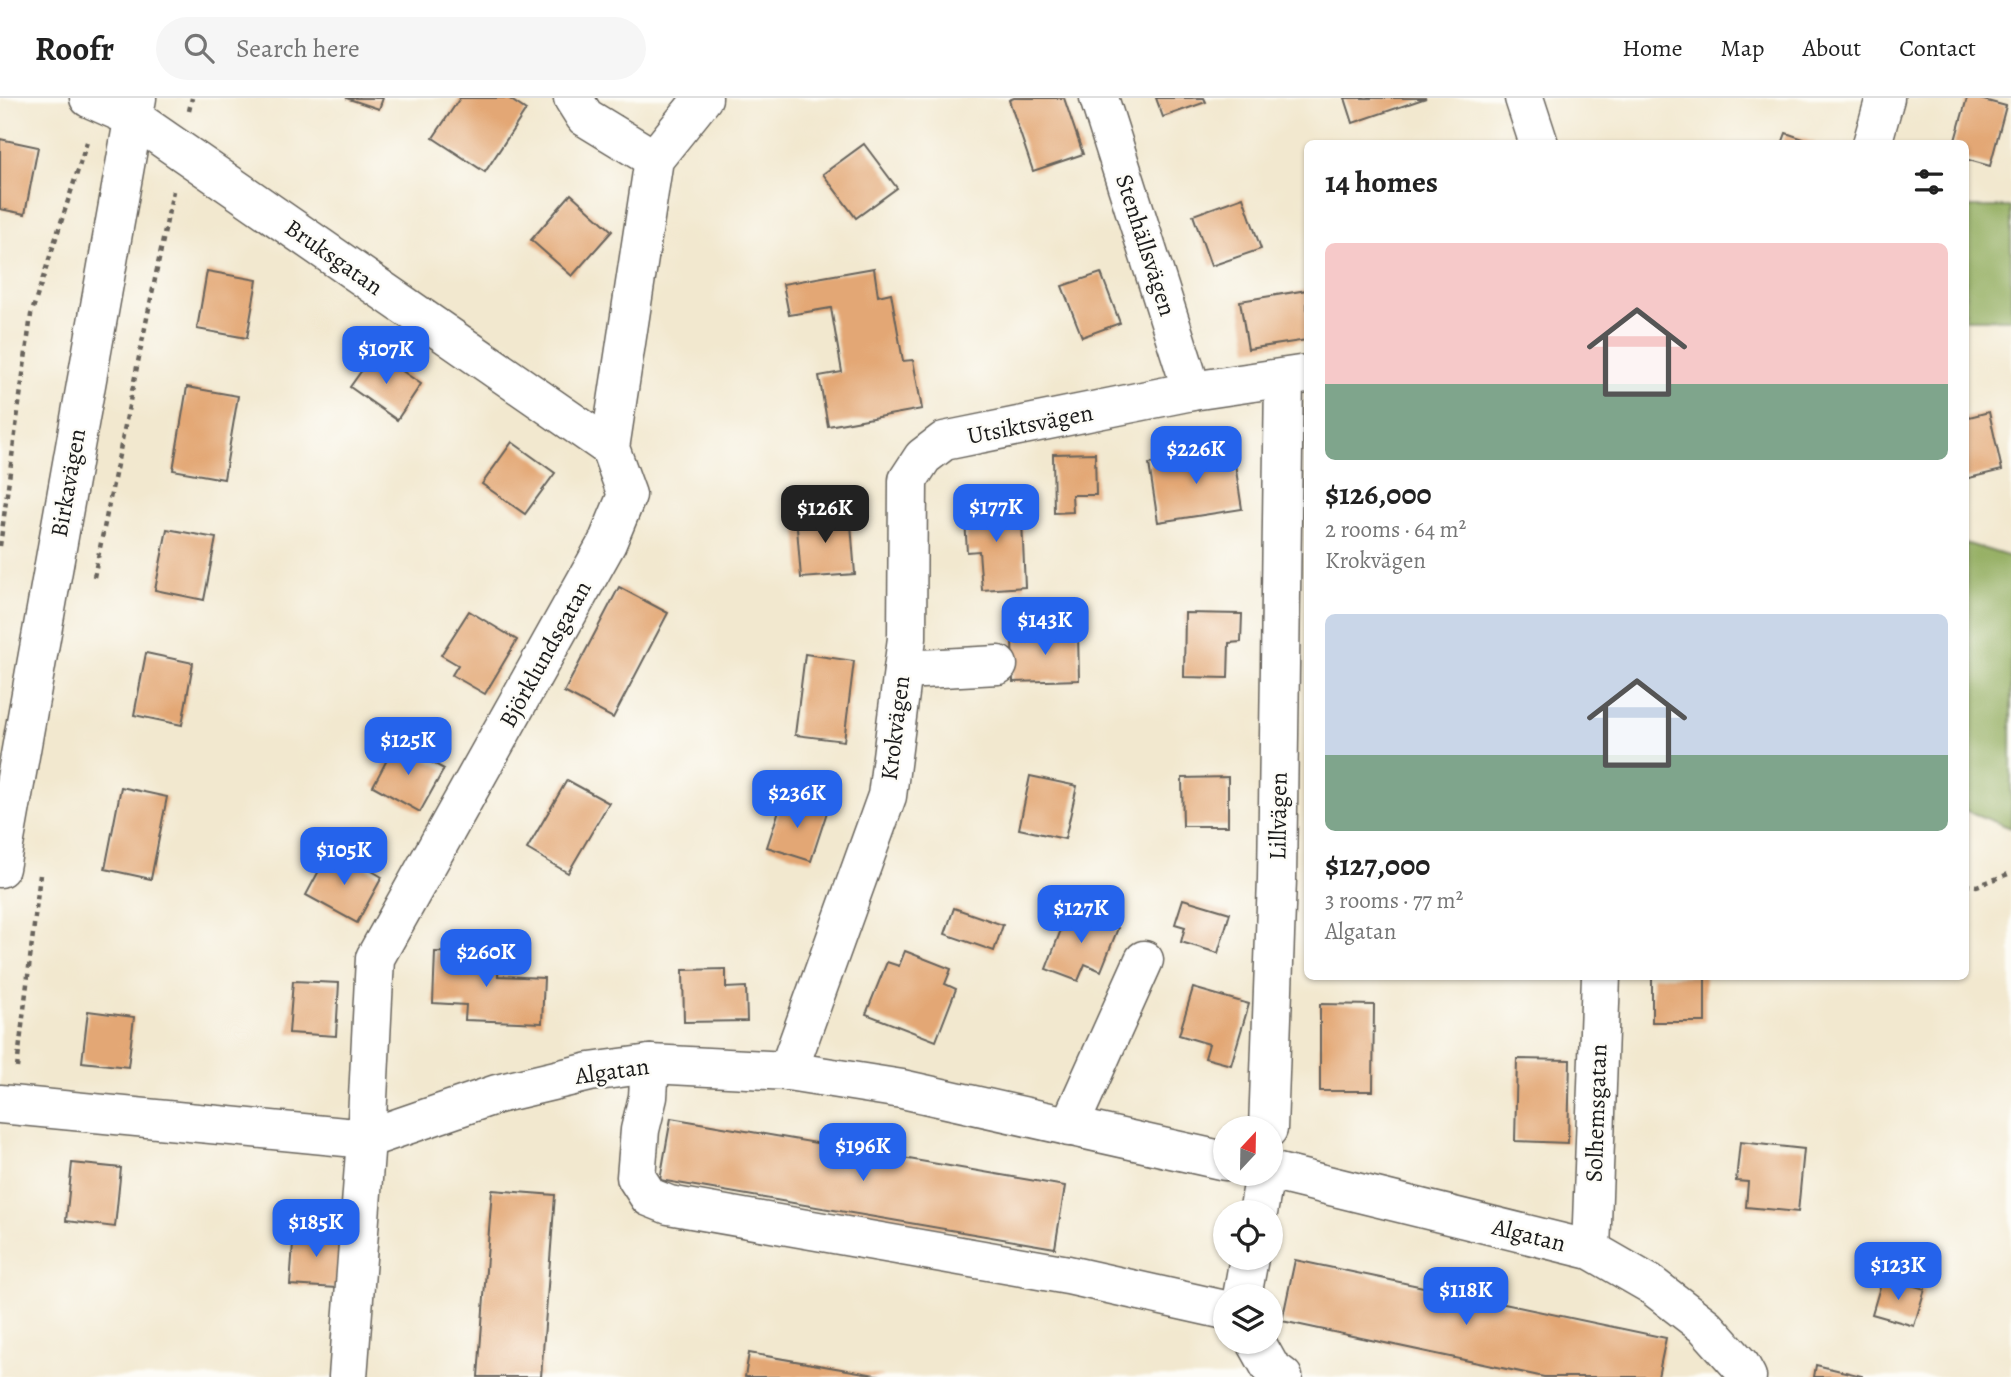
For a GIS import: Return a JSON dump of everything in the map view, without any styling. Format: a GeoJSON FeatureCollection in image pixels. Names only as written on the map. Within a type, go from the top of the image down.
{"type":"FeatureCollection","features":[{"type":"Feature","properties":{"kind":"street"},"geometry":{"type":"LineString","coordinates":[[573,98],[585,117],[654,159],[703,98]]}},
{"type":"Feature","properties":{"kind":"street","name":"Stenhällsvägen"},"geometry":{"type":"LineString","coordinates":[[1099,98],[1192,391]]}},
{"type":"Feature","properties":{"kind":"street"},"geometry":{"type":"LineString","coordinates":[[1524,98],[1538,140]]}},
{"type":"Feature","properties":{"kind":"street"},"geometry":{"type":"LineString","coordinates":[[1873,140],[1885,98]]}},
{"type":"Feature","properties":{"kind":"street","name":"Bruksgatan"},"geometry":{"type":"LineString","coordinates":[[114,104],[610,449]]}},
{"type":"Feature","properties":{"kind":"street","name":"Birkavägen"},"geometry":{"type":"LineString","coordinates":[[0,868],[114,104]]}},
{"type":"Feature","properties":{"kind":"street","name":"Björklundsgatan"},"geometry":{"type":"LineString","coordinates":[[348,1377],[366,1139],[374,958],[607,543],[627,495],[610,449],[654,159]]}},
{"type":"Feature","properties":{"kind":"street","name":"Utsiktsvägen"},"geometry":{"type":"LineString","coordinates":[[923,457],[944,441],[1192,391],[1296,376]]}},
{"type":"Feature","properties":{"kind":"street","name":"Lillvägen"},"geometry":{"type":"LineString","coordinates":[[1268,1116],[1296,376]]}},
{"type":"Feature","properties":{"kind":"street","name":"Krokvägen"},"geometry":{"type":"LineString","coordinates":[[789,1071],[887,796],[907,638],[908,480],[923,457]]}},
{"type":"Feature","properties":{"kind":"street"},"geometry":{"type":"LineString","coordinates":[[903,670],[998,665]]}},
{"type":"Feature","properties":{"kind":"street"},"geometry":{"type":"LineString","coordinates":[[1069,1126],[1144,960]]}},
{"type":"Feature","properties":{"kind":"street","name":"Solhemsgatan"},"geometry":{"type":"LineString","coordinates":[[1591,1250],[1601,980]]}},
{"type":"Feature","properties":{"kind":"street"},"geometry":{"type":"LineString","coordinates":[[650,1064],[636,1177],[649,1197],[669,1205],[1068,1275],[1213,1307]]}},
{"type":"Feature","properties":{"kind":"street","name":"Algatan"},"geometry":{"type":"LineString","coordinates":[[6,1104],[366,1139],[497,1094],[590,1072],[650,1064],[789,1071],[902,1089],[1213,1158]]}},
{"type":"Feature","properties":{"kind":"street","name":"Algatan"},"geometry":{"type":"LineString","coordinates":[[1283,1174],[1591,1250],[1650,1284],[1706,1327],[1741,1366],[1746,1377]]}},
{"type":"Feature","properties":{"kind":"street"},"geometry":{"type":"LineString","coordinates":[[1263,1354],[1270,1367],[1283,1377]]}},
{"type":"Feature","properties":{"kind":"path"},"geometry":{"type":"LineString","coordinates":[[92,587],[192,98]]}},
{"type":"Feature","properties":{"kind":"path"},"geometry":{"type":"LineString","coordinates":[[0,546],[31,315],[114,104]]}},
{"type":"Feature","properties":{"kind":"path"},"geometry":{"type":"LineString","coordinates":[[6,1104],[41,872]]}},
{"type":"Feature","properties":{"kind":"path"},"geometry":{"type":"LineString","coordinates":[[1969,885],[1977,886],[2011,873]]}},
{"type":"Feature","properties":{"kind":"green space"},"geometry":{"type":"Polygon","coordinates":[[[1969,207],[2011,207],[2011,319],[1969,319],[1969,207]]]}},
{"type":"Feature","properties":{"kind":"green space"},"geometry":{"type":"Polygon","coordinates":[[[1969,544],[2011,557],[2011,828],[1969,812],[1969,544]]]}},
{"type":"Feature","properties":{"kind":"building"},"geometry":{"type":"Polygon","coordinates":[[[346,98],[383,98],[379,109],[346,98]]]}},
{"type":"Feature","properties":{"kind":"building"},"geometry":{"type":"Polygon","coordinates":[[[460,98],[508,98],[526,110],[485,172],[433,138],[460,98]]]}},
{"type":"Feature","properties":{"kind":"building"},"geometry":{"type":"Polygon","coordinates":[[[1064,98],[1083,154],[1033,171],[1009,100],[1064,98]]]}},
{"type":"Feature","properties":{"kind":"building"},"geometry":{"type":"Polygon","coordinates":[[[1156,98],[1204,98],[1206,102],[1163,117],[1156,98]]]}},
{"type":"Feature","properties":{"kind":"building"},"geometry":{"type":"Polygon","coordinates":[[[1345,98],[1426,98],[1353,123],[1345,98]]]}},
{"type":"Feature","properties":{"kind":"building"},"geometry":{"type":"Polygon","coordinates":[[[1967,98],[2006,106],[1990,166],[1969,160],[1969,140],[1955,140],[1967,98]]]}},
{"type":"Feature","properties":{"kind":"building"},"geometry":{"type":"Polygon","coordinates":[[[1786,133],[1806,140],[1783,140],[1786,133]]]}},
{"type":"Feature","properties":{"kind":"building"},"geometry":{"type":"Polygon","coordinates":[[[0,139],[38,147],[25,214],[0,209],[0,139]]]}},
{"type":"Feature","properties":{"kind":"building"},"geometry":{"type":"Polygon","coordinates":[[[864,144],[897,188],[856,218],[823,174],[864,144]]]}},
{"type":"Feature","properties":{"kind":"building"},"geometry":{"type":"Polygon","coordinates":[[[571,194],[612,231],[572,276],[531,240],[571,194]]]}},
{"type":"Feature","properties":{"kind":"building"},"geometry":{"type":"Polygon","coordinates":[[[1243,197],[1261,249],[1211,266],[1193,215],[1243,197]]]}},
{"type":"Feature","properties":{"kind":"building"},"geometry":{"type":"Polygon","coordinates":[[[874,268],[878,296],[891,293],[903,361],[913,360],[922,409],[828,426],[819,376],[842,372],[831,308],[789,315],[783,284],[874,268]]]}},
{"type":"Feature","properties":{"kind":"building"},"geometry":{"type":"Polygon","coordinates":[[[207,271],[257,280],[247,338],[197,329],[207,271]]]}},
{"type":"Feature","properties":{"kind":"building"},"geometry":{"type":"Polygon","coordinates":[[[1101,273],[1120,323],[1082,337],[1062,286],[1101,273]]]}},
{"type":"Feature","properties":{"kind":"building"},"geometry":{"type":"Polygon","coordinates":[[[1304,290],[1304,340],[1248,349],[1240,301],[1304,290]]]}},
{"type":"Feature","properties":{"kind":"building"},"geometry":{"type":"Polygon","coordinates":[[[375,352],[421,384],[397,420],[350,387],[375,352]]]}},
{"type":"Feature","properties":{"kind":"building"},"geometry":{"type":"Polygon","coordinates":[[[187,387],[238,396],[224,479],[173,470],[187,387]]]}},
{"type":"Feature","properties":{"kind":"building"},"geometry":{"type":"Polygon","coordinates":[[[1989,412],[2002,470],[1969,478],[1969,417],[1989,412]]]}},
{"type":"Feature","properties":{"kind":"building"},"geometry":{"type":"Polygon","coordinates":[[[512,442],[555,473],[525,514],[482,484],[512,442]]]}},
{"type":"Feature","properties":{"kind":"building"},"geometry":{"type":"Polygon","coordinates":[[[1233,451],[1242,509],[1158,522],[1149,464],[1233,451]]]}},
{"type":"Feature","properties":{"kind":"building"},"geometry":{"type":"Polygon","coordinates":[[[1095,453],[1096,495],[1072,495],[1073,512],[1054,513],[1053,454],[1095,453]]]}},
{"type":"Feature","properties":{"kind":"building"},"geometry":{"type":"Polygon","coordinates":[[[1009,500],[1010,522],[1022,521],[1025,587],[982,590],[979,551],[967,552],[964,503],[1009,500]]]}},
{"type":"Feature","properties":{"kind":"building"},"geometry":{"type":"Polygon","coordinates":[[[850,512],[855,574],[801,578],[796,515],[850,512]]]}},
{"type":"Feature","properties":{"kind":"building"},"geometry":{"type":"Polygon","coordinates":[[[167,529],[216,538],[204,600],[155,590],[167,529]]]}},
{"type":"Feature","properties":{"kind":"building"},"geometry":{"type":"Polygon","coordinates":[[[619,587],[668,613],[613,718],[564,692],[619,587]]]}},
{"type":"Feature","properties":{"kind":"building"},"geometry":{"type":"Polygon","coordinates":[[[469,611],[517,640],[485,694],[452,675],[458,665],[441,655],[469,611]]]}},
{"type":"Feature","properties":{"kind":"building"},"geometry":{"type":"Polygon","coordinates":[[[1185,613],[1242,614],[1241,642],[1229,643],[1228,678],[1184,677],[1185,613]]]}},
{"type":"Feature","properties":{"kind":"building"},"geometry":{"type":"Polygon","coordinates":[[[1078,633],[1079,680],[1013,682],[1012,634],[1078,633]]]}},
{"type":"Feature","properties":{"kind":"building"},"geometry":{"type":"Polygon","coordinates":[[[146,653],[193,663],[182,725],[134,715],[146,653]]]}},
{"type":"Feature","properties":{"kind":"building"},"geometry":{"type":"Polygon","coordinates":[[[805,654],[854,661],[844,741],[795,735],[805,654]]]}},
{"type":"Feature","properties":{"kind":"building"},"geometry":{"type":"Polygon","coordinates":[[[396,743],[444,769],[420,812],[373,786],[396,743]]]}},
{"type":"Feature","properties":{"kind":"building"},"geometry":{"type":"Polygon","coordinates":[[[1030,776],[1077,786],[1065,839],[1019,829],[1030,776]]]}},
{"type":"Feature","properties":{"kind":"building"},"geometry":{"type":"Polygon","coordinates":[[[1228,777],[1228,826],[1183,826],[1182,778],[1228,777]]]}},
{"type":"Feature","properties":{"kind":"building"},"geometry":{"type":"Polygon","coordinates":[[[567,780],[609,803],[568,873],[527,849],[567,780]]]}},
{"type":"Feature","properties":{"kind":"building"},"geometry":{"type":"Polygon","coordinates":[[[121,787],[167,797],[151,879],[105,869],[121,787]]]}},
{"type":"Feature","properties":{"kind":"building"},"geometry":{"type":"Polygon","coordinates":[[[783,798],[827,812],[811,861],[767,847],[783,798]]]}},
{"type":"Feature","properties":{"kind":"building"},"geometry":{"type":"Polygon","coordinates":[[[328,854],[345,864],[348,857],[382,877],[357,923],[306,895],[328,854]]]}},
{"type":"Feature","properties":{"kind":"building"},"geometry":{"type":"Polygon","coordinates":[[[1183,899],[1230,913],[1218,953],[1181,942],[1185,927],[1175,924],[1183,899]]]}},
{"type":"Feature","properties":{"kind":"building"},"geometry":{"type":"Polygon","coordinates":[[[954,908],[1003,925],[994,951],[945,934],[954,908]]]}},
{"type":"Feature","properties":{"kind":"building"},"geometry":{"type":"Polygon","coordinates":[[[1069,909],[1118,928],[1101,971],[1085,964],[1078,981],[1046,969],[1069,909]]]}},
{"type":"Feature","properties":{"kind":"building"},"geometry":{"type":"Polygon","coordinates":[[[905,951],[951,969],[945,984],[956,989],[936,1041],[866,1014],[887,962],[899,966],[905,951]]]}},
{"type":"Feature","properties":{"kind":"building"},"geometry":{"type":"Polygon","coordinates":[[[435,952],[500,955],[498,976],[544,978],[542,1023],[465,1020],[466,1005],[433,1003],[435,952]]]}},
{"type":"Feature","properties":{"kind":"building"},"geometry":{"type":"Polygon","coordinates":[[[726,969],[726,988],[746,987],[747,1021],[684,1022],[683,970],[726,969]]]}},
{"type":"Feature","properties":{"kind":"building"},"geometry":{"type":"Polygon","coordinates":[[[1652,980],[1705,980],[1705,1022],[1652,1022],[1652,980]]]}},
{"type":"Feature","properties":{"kind":"building"},"geometry":{"type":"Polygon","coordinates":[[[293,981],[339,983],[336,1036],[289,1033],[293,981]]]}},
{"type":"Feature","properties":{"kind":"building"},"geometry":{"type":"Polygon","coordinates":[[[1193,988],[1249,1004],[1231,1065],[1205,1058],[1209,1044],[1179,1035],[1193,988]]]}},
{"type":"Feature","properties":{"kind":"building"},"geometry":{"type":"Polygon","coordinates":[[[1320,1004],[1374,1005],[1373,1091],[1320,1091],[1320,1004]]]}},
{"type":"Feature","properties":{"kind":"building"},"geometry":{"type":"Polygon","coordinates":[[[88,1011],[134,1017],[128,1067],[82,1062],[88,1011]]]}},
{"type":"Feature","properties":{"kind":"building"},"geometry":{"type":"Polygon","coordinates":[[[1517,1059],[1570,1060],[1568,1143],[1515,1141],[1517,1059]]]}},
{"type":"Feature","properties":{"kind":"building"},"geometry":{"type":"Polygon","coordinates":[[[671,1118],[1065,1186],[1055,1248],[660,1180],[671,1118]]]}},
{"type":"Feature","properties":{"kind":"building"},"geometry":{"type":"Polygon","coordinates":[[[1740,1142],[1804,1149],[1798,1212],[1746,1207],[1748,1182],[1736,1181],[1740,1142]]]}},
{"type":"Feature","properties":{"kind":"building"},"geometry":{"type":"Polygon","coordinates":[[[72,1163],[121,1168],[115,1227],[66,1221],[72,1163]]]}},
{"type":"Feature","properties":{"kind":"building"},"geometry":{"type":"Polygon","coordinates":[[[492,1190],[555,1195],[541,1377],[478,1377],[492,1190]]]}},
{"type":"Feature","properties":{"kind":"building"},"geometry":{"type":"Polygon","coordinates":[[[294,1230],[341,1233],[337,1288],[290,1285],[294,1230]]]}},
{"type":"Feature","properties":{"kind":"building"},"geometry":{"type":"Polygon","coordinates":[[[1295,1260],[1666,1338],[1658,1377],[1544,1377],[1283,1321],[1295,1260]]]}},
{"type":"Feature","properties":{"kind":"building"},"geometry":{"type":"Polygon","coordinates":[[[1883,1277],[1925,1289],[1914,1326],[1872,1314],[1883,1277]]]}},
{"type":"Feature","properties":{"kind":"building"},"geometry":{"type":"Polygon","coordinates":[[[749,1353],[882,1376],[882,1377],[745,1377],[749,1353]]]}},
{"type":"Feature","properties":{"kind":"building"},"geometry":{"type":"Polygon","coordinates":[[[1816,1365],[1862,1376],[1862,1377],[1814,1377],[1816,1365]]]}}]}
